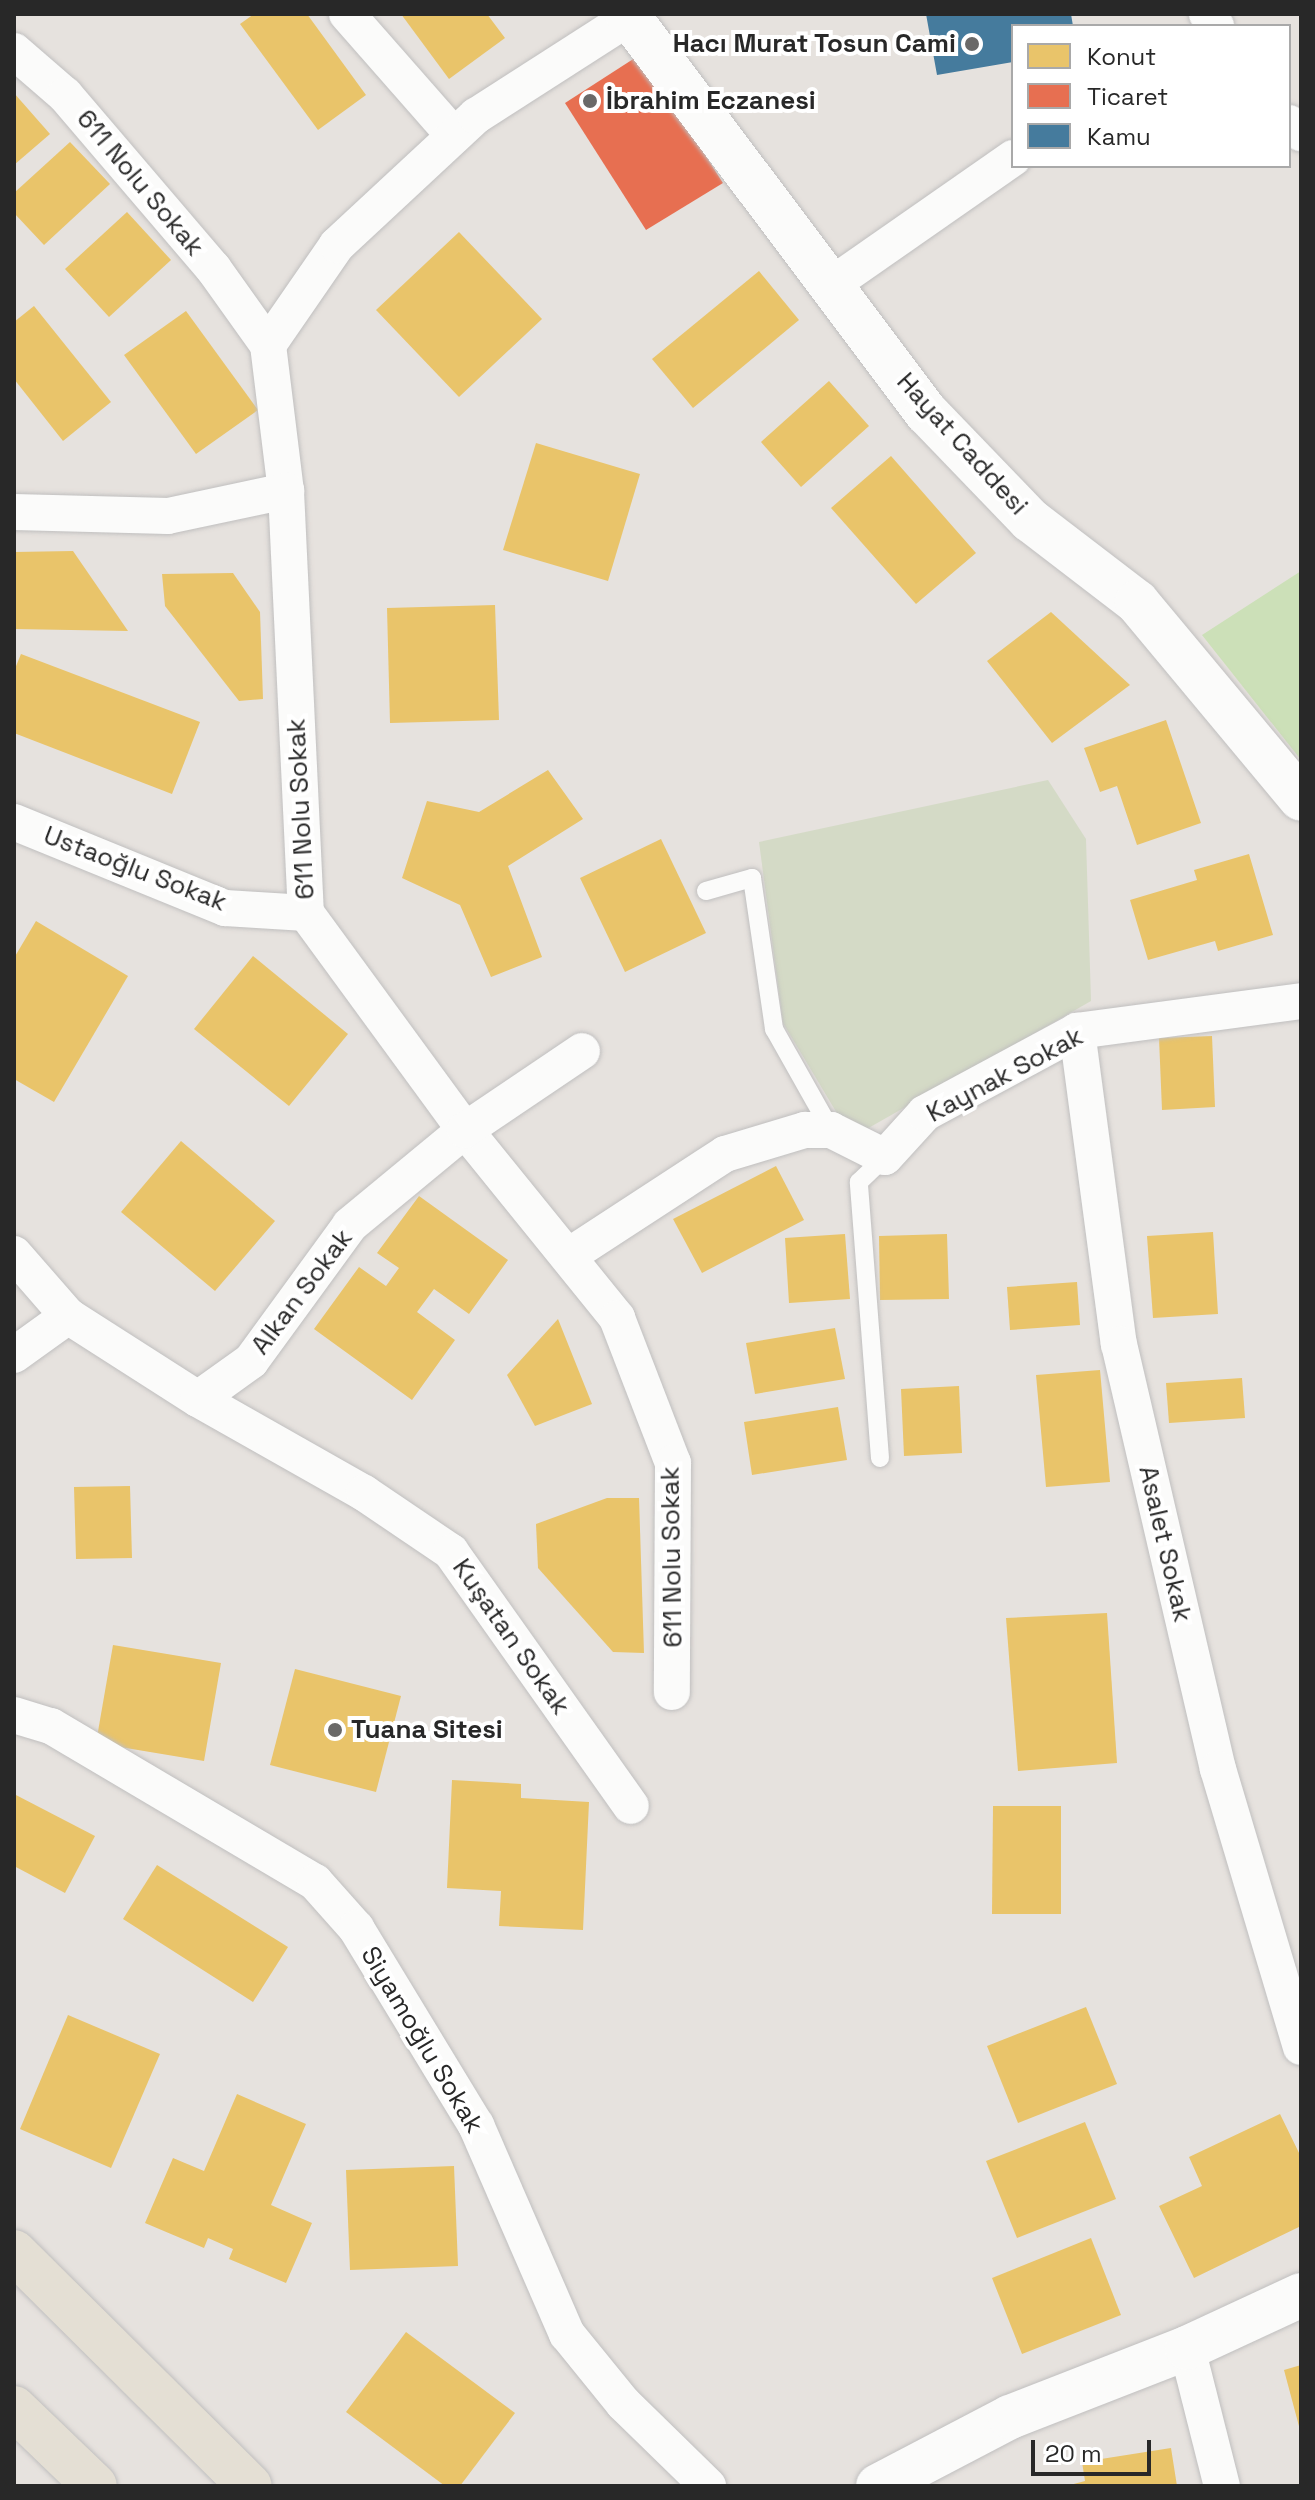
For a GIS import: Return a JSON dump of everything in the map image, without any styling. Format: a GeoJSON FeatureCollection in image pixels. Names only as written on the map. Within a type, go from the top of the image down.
{"type":"FeatureCollection","features":[{"type":"Feature","properties":{"kind":"main road"},"geometry":{"type":"LineString","coordinates":[[14,2252],[250,2486]]}},
{"type":"Feature","properties":{"kind":"main road"},"geometry":{"type":"LineString","coordinates":[[14,2408],[95,2486]]}},
{"type":"Feature","properties":{"kind":"street"},"geometry":{"type":"LineString","coordinates":[[347,14],[454,136]]}},
{"type":"Feature","properties":{"kind":"street"},"geometry":{"type":"LineString","coordinates":[[268,345],[337,245],[454,136],[476,116],[628,15]]}},
{"type":"Feature","properties":{"kind":"street","name":"Hayat Caddesi"},"geometry":{"type":"LineString","coordinates":[[628,15],[927,413],[1030,520],[1137,602],[1301,799]]}},
{"type":"Feature","properties":{"kind":"street","name":"611 Nolu Sokak"},"geometry":{"type":"LineString","coordinates":[[14,51],[65,95],[213,268],[268,345],[286,491],[306,913],[465,1130],[570,1255],[617,1318],[673,1463],[672,1692]]}},
{"type":"Feature","properties":{"kind":"street"},"geometry":{"type":"LineString","coordinates":[[831,285],[1011,159]]}},
{"type":"Feature","properties":{"kind":"street"},"geometry":{"type":"LineString","coordinates":[[14,512],[168,516],[286,491]]}},
{"type":"Feature","properties":{"kind":"street","name":"Ustaoğlu Sokak"},"geometry":{"type":"LineString","coordinates":[[14,822],[225,908],[306,913]]}},
{"type":"Feature","properties":{"kind":"street","name":"Kaynak Sokak"},"geometry":{"type":"LineString","coordinates":[[885,1157],[925,1113],[1077,1031],[1301,1001]]}},
{"type":"Feature","properties":{"kind":"street","name":"Asalet Sokak"},"geometry":{"type":"LineString","coordinates":[[1077,1031],[1119,1344],[1218,1769],[1293,1988],[1301,2047]]}},
{"type":"Feature","properties":{"kind":"street","name":"Alkan Sokak"},"geometry":{"type":"LineString","coordinates":[[198,1399],[251,1361],[350,1225],[465,1130],[582,1051]]}},
{"type":"Feature","properties":{"kind":"street"},"geometry":{"type":"LineString","coordinates":[[570,1255],[725,1154],[805,1130],[831,1130],[885,1157]]}},
{"type":"Feature","properties":{"kind":"street"},"geometry":{"type":"LineString","coordinates":[[14,1254],[68,1316],[198,1399]]}},
{"type":"Feature","properties":{"kind":"street"},"geometry":{"type":"LineString","coordinates":[[14,1355],[68,1316]]}},
{"type":"Feature","properties":{"kind":"street","name":"Kuşatan Sokak"},"geometry":{"type":"LineString","coordinates":[[198,1399],[364,1493],[451,1552],[631,1806]]}},
{"type":"Feature","properties":{"kind":"street","name":"Siyamoğlu Sokak"},"geometry":{"type":"LineString","coordinates":[[14,1715],[51,1726],[315,1882],[356,1928],[476,2125],[567,2334],[623,2403],[708,2486]]}},
{"type":"Feature","properties":{"kind":"street"},"geometry":{"type":"LineString","coordinates":[[878,2486],[1010,2417],[1187,2348],[1301,2295]]}},
{"type":"Feature","properties":{"kind":"street"},"geometry":{"type":"LineString","coordinates":[[1187,2348],[1222,2486]]}},
{"type":"Feature","properties":{"kind":"lane"},"geometry":{"type":"LineString","coordinates":[[706,891],[752,878],[774,1029],[831,1130]]}},
{"type":"Feature","properties":{"kind":"lane"},"geometry":{"type":"LineString","coordinates":[[880,1458],[859,1182],[885,1157]]}},
{"type":"Feature","properties":{"kind":"green space"},"geometry":{"type":"Polygon","coordinates":[[[1301,571],[1301,760],[1202,635],[1301,571]]]}},
{"type":"Feature","properties":{"kind":"green space"},"geometry":{"type":"Polygon","coordinates":[[[1048,780],[1086,839],[1091,1001],[865,1130],[847,1130],[783,1023],[759,842],[1048,780]]]}},
{"type":"Feature","properties":{"kind":"building: Konut"},"geometry":{"type":"Polygon","coordinates":[[[254,14],[307,14],[366,95],[318,130],[240,24],[254,14]]]}},
{"type":"Feature","properties":{"kind":"building: Konut"},"geometry":{"type":"Polygon","coordinates":[[[401,14],[487,14],[505,38],[449,79],[401,14]]]}},
{"type":"Feature","properties":{"kind":"building: Konut"},"geometry":{"type":"Polygon","coordinates":[[[14,93],[50,134],[14,165],[14,93]]]}},
{"type":"Feature","properties":{"kind":"building: Konut"},"geometry":{"type":"Polygon","coordinates":[[[70,142],[110,184],[44,245],[14,213],[14,193],[70,142]]]}},
{"type":"Feature","properties":{"kind":"building: Konut"},"geometry":{"type":"Polygon","coordinates":[[[127,212],[171,260],[109,317],[65,269],[127,212]]]}},
{"type":"Feature","properties":{"kind":"building: Konut"},"geometry":{"type":"Polygon","coordinates":[[[459,232],[542,319],[459,397],[376,310],[459,232]]]}},
{"type":"Feature","properties":{"kind":"building: Konut"},"geometry":{"type":"Polygon","coordinates":[[[759,271],[799,320],[693,408],[652,359],[759,271]]]}},
{"type":"Feature","properties":{"kind":"building: Konut"},"geometry":{"type":"Polygon","coordinates":[[[34,306],[111,402],[63,441],[14,379],[14,322],[34,306]]]}},
{"type":"Feature","properties":{"kind":"building: Konut"},"geometry":{"type":"Polygon","coordinates":[[[186,311],[258,410],[196,454],[124,355],[186,311]]]}},
{"type":"Feature","properties":{"kind":"building: Konut"},"geometry":{"type":"Polygon","coordinates":[[[829,381],[869,426],[801,487],[761,442],[829,381]]]}},
{"type":"Feature","properties":{"kind":"building: Konut"},"geometry":{"type":"Polygon","coordinates":[[[536,443],[640,474],[608,581],[503,550],[536,443]]]}},
{"type":"Feature","properties":{"kind":"building: Konut"},"geometry":{"type":"Polygon","coordinates":[[[891,456],[976,553],[916,604],[831,508],[891,456]]]}},
{"type":"Feature","properties":{"kind":"building: Konut"},"geometry":{"type":"Polygon","coordinates":[[[73,551],[128,631],[14,629],[14,552],[73,551]]]}},
{"type":"Feature","properties":{"kind":"building: Konut"},"geometry":{"type":"Polygon","coordinates":[[[233,573],[260,612],[263,699],[239,701],[165,606],[162,574],[233,573]]]}},
{"type":"Feature","properties":{"kind":"building: Konut"},"geometry":{"type":"Polygon","coordinates":[[[495,605],[499,720],[390,723],[387,608],[495,605]]]}},
{"type":"Feature","properties":{"kind":"building: Konut"},"geometry":{"type":"Polygon","coordinates":[[[1051,612],[1130,685],[1052,743],[987,661],[1051,612]]]}},
{"type":"Feature","properties":{"kind":"building: Konut"},"geometry":{"type":"Polygon","coordinates":[[[21,654],[200,722],[172,794],[14,733],[14,671],[21,654]]]}},
{"type":"Feature","properties":{"kind":"building: Konut"},"geometry":{"type":"Polygon","coordinates":[[[1166,720],[1201,823],[1137,845],[1117,786],[1100,792],[1084,748],[1166,720]]]}},
{"type":"Feature","properties":{"kind":"building: Konut"},"geometry":{"type":"Polygon","coordinates":[[[548,770],[583,819],[508,866],[542,957],[491,977],[460,905],[402,878],[427,801],[479,812],[548,770]]]}},
{"type":"Feature","properties":{"kind":"building: Konut"},"geometry":{"type":"Polygon","coordinates":[[[661,839],[706,933],[625,972],[580,878],[661,839]]]}},
{"type":"Feature","properties":{"kind":"building: Konut"},"geometry":{"type":"Polygon","coordinates":[[[1249,854],[1273,935],[1218,951],[1215,941],[1148,960],[1130,900],[1197,880],[1194,870],[1249,854]]]}},
{"type":"Feature","properties":{"kind":"building: Konut"},"geometry":{"type":"Polygon","coordinates":[[[36,921],[128,976],[54,1102],[14,1079],[14,958],[36,921]]]}},
{"type":"Feature","properties":{"kind":"building: Konut"},"geometry":{"type":"Polygon","coordinates":[[[253,956],[348,1034],[289,1106],[194,1029],[253,956]]]}},
{"type":"Feature","properties":{"kind":"building: Konut"},"geometry":{"type":"Polygon","coordinates":[[[1212,1036],[1215,1107],[1162,1110],[1159,1038],[1212,1036]]]}},
{"type":"Feature","properties":{"kind":"building: Konut"},"geometry":{"type":"Polygon","coordinates":[[[181,1141],[275,1221],[215,1291],[121,1212],[181,1141]]]}},
{"type":"Feature","properties":{"kind":"building: Konut"},"geometry":{"type":"Polygon","coordinates":[[[776,1166],[804,1220],[702,1273],[673,1219],[776,1166]]]}},
{"type":"Feature","properties":{"kind":"building: Konut"},"geometry":{"type":"Polygon","coordinates":[[[419,1196],[508,1260],[469,1314],[434,1289],[417,1312],[455,1340],[412,1400],[314,1329],[359,1267],[386,1286],[399,1268],[377,1253],[419,1196]]]}},
{"type":"Feature","properties":{"kind":"building: Konut"},"geometry":{"type":"Polygon","coordinates":[[[1213,1232],[1218,1314],[1153,1318],[1147,1236],[1213,1232]]]}},
{"type":"Feature","properties":{"kind":"building: Konut"},"geometry":{"type":"Polygon","coordinates":[[[845,1234],[850,1299],[789,1303],[785,1238],[845,1234]]]}},
{"type":"Feature","properties":{"kind":"building: Konut"},"geometry":{"type":"Polygon","coordinates":[[[947,1234],[949,1299],[880,1300],[879,1236],[947,1234]]]}},
{"type":"Feature","properties":{"kind":"building: Konut"},"geometry":{"type":"Polygon","coordinates":[[[1077,1282],[1080,1325],[1010,1330],[1007,1287],[1077,1282]]]}},
{"type":"Feature","properties":{"kind":"building: Konut"},"geometry":{"type":"Polygon","coordinates":[[[558,1319],[592,1404],[535,1426],[507,1375],[558,1319]]]}},
{"type":"Feature","properties":{"kind":"building: Konut"},"geometry":{"type":"Polygon","coordinates":[[[835,1328],[845,1379],[755,1394],[746,1343],[835,1328]]]}},
{"type":"Feature","properties":{"kind":"building: Konut"},"geometry":{"type":"Polygon","coordinates":[[[1100,1370],[1110,1482],[1046,1487],[1036,1375],[1100,1370]]]}},
{"type":"Feature","properties":{"kind":"building: Konut"},"geometry":{"type":"Polygon","coordinates":[[[1242,1378],[1245,1418],[1169,1423],[1166,1383],[1242,1378]]]}},
{"type":"Feature","properties":{"kind":"building: Konut"},"geometry":{"type":"Polygon","coordinates":[[[959,1386],[962,1453],[904,1456],[901,1389],[959,1386]]]}},
{"type":"Feature","properties":{"kind":"building: Konut"},"geometry":{"type":"Polygon","coordinates":[[[838,1407],[847,1460],[752,1475],[744,1422],[838,1407]]]}},
{"type":"Feature","properties":{"kind":"building: Konut"},"geometry":{"type":"Polygon","coordinates":[[[130,1486],[132,1558],[76,1559],[74,1487],[130,1486]]]}},
{"type":"Feature","properties":{"kind":"building: Konut"},"geometry":{"type":"Polygon","coordinates":[[[607,1498],[639,1498],[644,1653],[613,1652],[538,1568],[536,1524],[607,1498]]]}},
{"type":"Feature","properties":{"kind":"building: Konut"},"geometry":{"type":"Polygon","coordinates":[[[1107,1613],[1117,1763],[1018,1771],[1006,1618],[1107,1613]]]}},
{"type":"Feature","properties":{"kind":"building: Konut"},"geometry":{"type":"Polygon","coordinates":[[[113,1645],[221,1663],[204,1761],[96,1743],[113,1645]]]}},
{"type":"Feature","properties":{"kind":"building: Konut","name":"Tuana Sitesi"},"geometry":{"type":"Polygon","coordinates":[[[295,1669],[401,1696],[376,1792],[270,1765],[295,1669]]]}},
{"type":"Feature","properties":{"kind":"building: Konut"},"geometry":{"type":"Polygon","coordinates":[[[452,1780],[521,1784],[521,1798],[589,1802],[583,1930],[499,1926],[501,1891],[447,1888],[452,1780]]]}},
{"type":"Feature","properties":{"kind":"building: Konut"},"geometry":{"type":"Polygon","coordinates":[[[14,1794],[95,1836],[65,1893],[14,1866],[14,1794]]]}},
{"type":"Feature","properties":{"kind":"building: Konut"},"geometry":{"type":"Polygon","coordinates":[[[993,1806],[1061,1806],[1061,1914],[992,1914],[993,1806]]]}},
{"type":"Feature","properties":{"kind":"building: Konut"},"geometry":{"type":"Polygon","coordinates":[[[157,1865],[288,1947],[253,2002],[123,1919],[157,1865]]]}},
{"type":"Feature","properties":{"kind":"building: Konut"},"geometry":{"type":"Polygon","coordinates":[[[1086,2007],[1117,2084],[1018,2123],[987,2046],[1086,2007]]]}},
{"type":"Feature","properties":{"kind":"building: Konut"},"geometry":{"type":"Polygon","coordinates":[[[68,2015],[160,2054],[111,2168],[20,2129],[68,2015]]]}},
{"type":"Feature","properties":{"kind":"building: Konut"},"geometry":{"type":"Polygon","coordinates":[[[237,2094],[306,2124],[271,2205],[312,2223],[286,2283],[229,2259],[233,2249],[208,2238],[204,2248],[145,2223],[173,2158],[204,2171],[237,2094]]]}},
{"type":"Feature","properties":{"kind":"building: Konut"},"geometry":{"type":"Polygon","coordinates":[[[1280,2114],[1301,2157],[1301,2226],[1194,2278],[1159,2206],[1202,2186],[1189,2157],[1280,2114]]]}},
{"type":"Feature","properties":{"kind":"building: Konut"},"geometry":{"type":"Polygon","coordinates":[[[1085,2122],[1116,2199],[1017,2238],[986,2161],[1085,2122]]]}},
{"type":"Feature","properties":{"kind":"building: Konut"},"geometry":{"type":"Polygon","coordinates":[[[454,2166],[458,2266],[350,2270],[346,2170],[454,2166]]]}},
{"type":"Feature","properties":{"kind":"building: Konut"},"geometry":{"type":"Polygon","coordinates":[[[1091,2238],[1121,2315],[1022,2354],[992,2278],[1091,2238]]]}},
{"type":"Feature","properties":{"kind":"building: Konut"},"geometry":{"type":"Polygon","coordinates":[[[406,2332],[515,2413],[460,2486],[445,2486],[346,2412],[406,2332]]]}},
{"type":"Feature","properties":{"kind":"building: Konut"},"geometry":{"type":"Polygon","coordinates":[[[1301,2365],[1301,2430],[1300,2430],[1284,2370],[1301,2365]]]}},
{"type":"Feature","properties":{"kind":"building: Konut"},"geometry":{"type":"Polygon","coordinates":[[[1171,2448],[1177,2486],[1066,2486],[1085,2481],[1082,2462],[1171,2448]]]}},
{"type":"Feature","properties":{"kind":"building: Ticaret"},"geometry":{"type":"Polygon","coordinates":[[[641,54],[723,183],[646,230],[565,103],[641,54]]]}},
{"type":"Feature","properties":{"kind":"building: Kamu","name":"Hacı Murat Tosun Cami"},"geometry":{"type":"Polygon","coordinates":[[[926,14],[1071,14],[1073,24],[1011,24],[1011,62],[937,75],[926,14]]]}},
{"type":"Feature","properties":{"kind":"place","name":"Hacı Murat Tosun Cami"},"geometry":{"type":"Point","coordinates":[972,44]}},
{"type":"Feature","properties":{"kind":"place","name":"İbrahim Eczanesi"},"geometry":{"type":"Point","coordinates":[590,101]}},
{"type":"Feature","properties":{"kind":"place","name":"Tuana Sitesi"},"geometry":{"type":"Point","coordinates":[335,1730]}}]}
